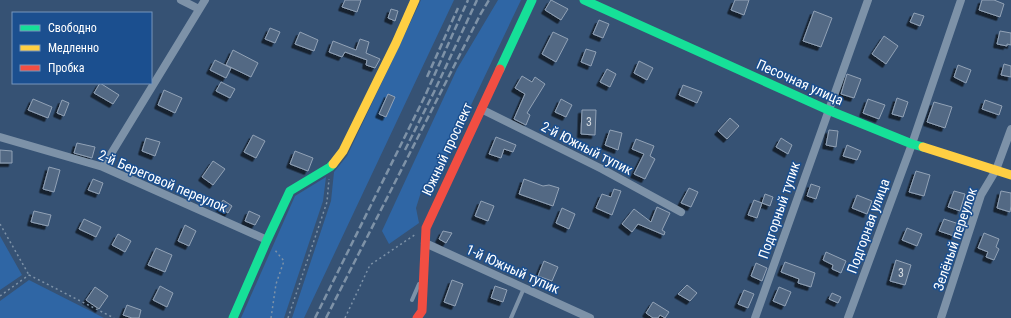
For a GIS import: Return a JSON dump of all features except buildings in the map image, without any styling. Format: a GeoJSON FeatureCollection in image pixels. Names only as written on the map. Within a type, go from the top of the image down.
{"type":"FeatureCollection","features":[{"type":"Feature","properties":{"kind":"street"},"geometry":{"type":"LineString","coordinates":[[181,0],[199,9]]}},
{"type":"Feature","properties":{"kind":"street"},"geometry":{"type":"LineString","coordinates":[[103,167],[204,0]]}},
{"type":"Feature","properties":{"kind":"street"},"geometry":{"type":"LineString","coordinates":[[233,318],[290,191],[330,167],[343,151],[396,43],[415,0]]}},
{"type":"Feature","properties":{"kind":"street","name":"Южный проспект"},"geometry":{"type":"LineString","coordinates":[[417,318],[422,311],[426,228],[532,0]]}},
{"type":"Feature","properties":{"kind":"street","name":"Песочная улица"},"geometry":{"type":"LineString","coordinates":[[584,0],[828,110],[912,144],[1011,175]]}},
{"type":"Feature","properties":{"kind":"street","name":"Подгорный тупик"},"geometry":{"type":"LineString","coordinates":[[755,318],[868,0]]}},
{"type":"Feature","properties":{"kind":"street","name":"Подгорная улица"},"geometry":{"type":"LineString","coordinates":[[848,318],[912,144],[961,0]]}},
{"type":"Feature","properties":{"kind":"street","name":"2-й Южный тупик"},"geometry":{"type":"LineString","coordinates":[[481,109],[602,169],[681,212]]}},
{"type":"Feature","properties":{"kind":"street","name":"Зелёный переулок"},"geometry":{"type":"LineString","coordinates":[[941,318],[981,195],[996,170],[1011,129]]}},
{"type":"Feature","properties":{"kind":"street","name":"2-й Береговой переулок"},"geometry":{"type":"LineString","coordinates":[[0,137],[103,167],[267,240]]}},
{"type":"Feature","properties":{"kind":"street","name":"1-й Южный тупик"},"geometry":{"type":"LineString","coordinates":[[425,243],[590,318]]}},
{"type":"Feature","properties":{"kind":"lane"},"geometry":{"type":"LineString","coordinates":[[412,300],[424,274]]}},
{"type":"Feature","properties":{"kind":"lane"},"geometry":{"type":"LineString","coordinates":[[512,318],[524,288]]}},
{"type":"Feature","properties":{"kind":"path"},"geometry":{"type":"LineString","coordinates":[[288,318],[327,202],[330,167]]}},
{"type":"Feature","properties":{"kind":"path"},"geometry":{"type":"LineString","coordinates":[[0,224],[29,275],[114,318]]}},
{"type":"Feature","properties":{"kind":"path"},"geometry":{"type":"LineString","coordinates":[[345,318],[370,265],[426,228]]}},
{"type":"Feature","properties":{"kind":"path"},"geometry":{"type":"LineString","coordinates":[[267,240],[284,262],[276,284],[271,318]]}},
{"type":"Feature","properties":{"kind":"path"},"geometry":{"type":"LineString","coordinates":[[0,296],[29,275]]}},
{"type":"Feature","properties":{"kind":"shaded area"},"geometry":{"type":"Polygon","coordinates":[[[421,0],[454,0],[304,318],[292,318],[331,201],[334,172],[347,156],[421,0]]]}},
{"type":"Feature","properties":{"kind":"shaded area"},"geometry":{"type":"Polygon","coordinates":[[[498,0],[521,0],[433,185],[421,192],[416,208],[419,223],[389,244],[382,231],[457,69],[498,0]]]}},
{"type":"Feature","properties":{"kind":"shaded area"},"geometry":{"type":"Polygon","coordinates":[[[326,177],[323,201],[284,318],[241,318],[295,196],[326,177]]]}},
{"type":"Feature","properties":{"kind":"shaded area"},"geometry":{"type":"Polygon","coordinates":[[[0,236],[22,275],[0,290],[0,236]]]}},
{"type":"Feature","properties":{"kind":"shaded area"},"geometry":{"type":"Polygon","coordinates":[[[29,280],[104,318],[0,318],[0,301],[29,280]]]}},
{"type":"Feature","properties":{"kind":"railway"},"geometry":{"type":"LineString","coordinates":[[315,318],[425,96],[468,0]]}},
{"type":"Feature","properties":{"kind":"railway"},"geometry":{"type":"LineString","coordinates":[[405,150],[477,0]]}},
{"type":"Feature","properties":{"kind":"railway"},"geometry":{"type":"LineString","coordinates":[[326,318],[489,0]]}},
{"type":"Feature","properties":{"kind":"railway"},"geometry":{"type":"LineString","coordinates":[[427,77],[458,8]]}},
{"type":"Feature","properties":{"kind":"traffic: fast"},"geometry":{"type":"LineString","coordinates":[[500,69],[532,0]]}},
{"type":"Feature","properties":{"kind":"traffic: fast"},"geometry":{"type":"LineString","coordinates":[[584,0],[828,110],[923,147]]}},
{"type":"Feature","properties":{"kind":"traffic: fast"},"geometry":{"type":"LineString","coordinates":[[233,318],[290,191],[333,164]]}},
{"type":"Feature","properties":{"kind":"traffic: slow"},"geometry":{"type":"LineString","coordinates":[[333,164],[343,151],[396,43],[415,0]]}},
{"type":"Feature","properties":{"kind":"traffic: slow"},"geometry":{"type":"LineString","coordinates":[[923,147],[1011,175]]}},
{"type":"Feature","properties":{"kind":"traffic: jam"},"geometry":{"type":"LineString","coordinates":[[417,318],[422,311],[426,228],[500,69]]}}]}
